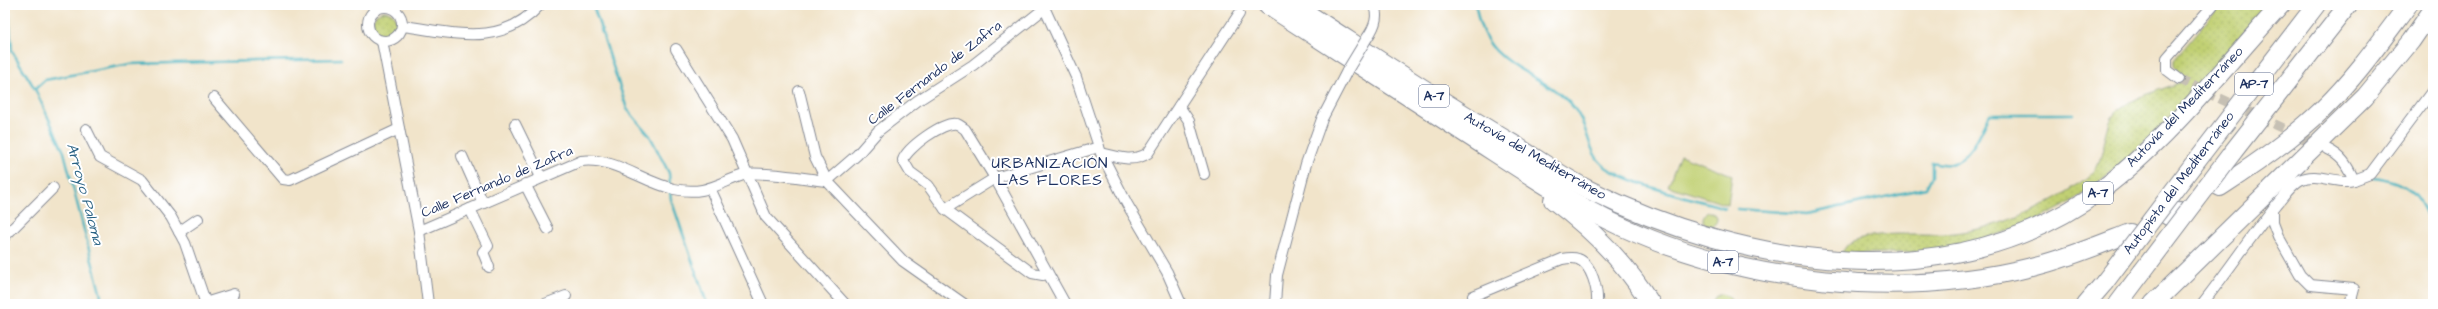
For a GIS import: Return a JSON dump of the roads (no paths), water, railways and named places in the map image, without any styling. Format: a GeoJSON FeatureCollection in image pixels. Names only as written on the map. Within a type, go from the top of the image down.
{"type":"FeatureCollection","features":[{"type":"Feature","properties":{"kind":"highway"},"geometry":{"type":"LineString","coordinates":[[1259,5],[1290,11]]}},
{"type":"Feature","properties":{"kind":"highway","name":"Autovía del Mediterráneo"},"geometry":{"type":"LineString","coordinates":[[1267,5],[1290,11],[1577,183],[1629,208],[1707,235],[1768,250],[1849,260],[1906,260],[1954,254],[1999,243],[2054,220],[2102,190],[2131,166],[2176,121],[2281,5]]}},
{"type":"Feature","properties":{"kind":"highway","name":"Autopista del Mediterráneo"},"geometry":{"type":"LineString","coordinates":[[2086,304],[2104,283],[2316,5]]}},
{"type":"Feature","properties":{"kind":"highway","name":"Autopista del Mediterráneo"},"geometry":{"type":"LineString","coordinates":[[2118,304],[2232,153],[2348,5]]}},
{"type":"Feature","properties":{"kind":"highway"},"geometry":{"type":"LineString","coordinates":[[2220,187],[2256,164],[2287,141],[2323,109],[2355,74],[2408,5]]}},
{"type":"Feature","properties":{"kind":"highway"},"geometry":{"type":"LineString","coordinates":[[2256,164],[2281,154],[2347,99],[2376,69],[2425,5]]}},
{"type":"Feature","properties":{"kind":"highway"},"geometry":{"type":"LineString","coordinates":[[2153,304],[2365,97],[2411,41],[2433,8]]}},
{"type":"Feature","properties":{"kind":"highway","name":"Autovía del Mediterráneo"},"geometry":{"type":"LineString","coordinates":[[1290,11],[1512,164],[1606,218],[1663,244],[1733,264],[1764,272],[1847,283],[1931,282],[1984,276],[2037,266],[2130,233]]}},
{"type":"Feature","properties":{"kind":"highway"},"geometry":{"type":"LineString","coordinates":[[1512,164],[1531,184],[1574,215],[1610,249],[1651,304]]}},
{"type":"Feature","properties":{"kind":"street"},"geometry":{"type":"LineString","coordinates":[[402,26],[458,35],[484,35],[511,27],[526,18],[540,5]]}},
{"type":"Feature","properties":{"kind":"street"},"geometry":{"type":"LineString","coordinates":[[1275,304],[1277,275],[1306,164],[1322,118],[1347,71],[1373,29],[1376,18],[1373,5]]}},
{"type":"Feature","properties":{"kind":"street"},"geometry":{"type":"LineString","coordinates":[[2179,79],[2167,70],[2167,58],[2213,5]]}},
{"type":"Feature","properties":{"kind":"street"},"geometry":{"type":"LineString","coordinates":[[384,6],[390,7],[400,15],[402,26],[398,36],[388,42],[382,42],[372,36],[367,26],[370,15],[384,6]]}},
{"type":"Feature","properties":{"kind":"street"},"geometry":{"type":"LineString","coordinates":[[1044,6],[1076,77],[1100,150],[1127,204],[1167,272],[1181,304]]}},
{"type":"Feature","properties":{"kind":"street","name":"Calle Fernando de Zafra"},"geometry":{"type":"LineString","coordinates":[[418,231],[581,161],[604,161],[660,185],[678,190],[710,188],[748,174],[827,181],[857,155],[878,131],[917,101],[973,65],[1044,6]]}},
{"type":"Feature","properties":{"kind":"street"},"geometry":{"type":"LineString","coordinates":[[945,209],[995,178],[1100,150],[1131,159],[1142,157],[1148,153],[1239,14]]}},
{"type":"Feature","properties":{"kind":"street"},"geometry":{"type":"LineString","coordinates":[[382,42],[418,231],[428,304]]}},
{"type":"Feature","properties":{"kind":"street"},"geometry":{"type":"LineString","coordinates":[[676,49],[732,139],[766,217],[774,228],[846,304]]}},
{"type":"Feature","properties":{"kind":"street"},"geometry":{"type":"LineString","coordinates":[[2202,304],[2273,209],[2301,179],[2312,177],[2347,182],[2354,180],[2374,169],[2431,92],[2433,80]]}},
{"type":"Feature","properties":{"kind":"street"},"geometry":{"type":"LineString","coordinates":[[799,91],[815,157],[827,181],[903,261],[964,304]]}},
{"type":"Feature","properties":{"kind":"street"},"geometry":{"type":"LineString","coordinates":[[214,98],[283,178],[290,180],[399,129]]}},
{"type":"Feature","properties":{"kind":"street"},"geometry":{"type":"LineString","coordinates":[[1179,106],[1189,121],[1204,174]]}},
{"type":"Feature","properties":{"kind":"street"},"geometry":{"type":"LineString","coordinates":[[515,124],[541,177]]}},
{"type":"Feature","properties":{"kind":"street"},"geometry":{"type":"LineString","coordinates":[[1048,273],[1043,275],[1032,273],[945,209],[928,185],[910,172],[903,160],[906,153],[926,137],[947,125],[957,124],[965,129],[995,178],[1048,273],[1065,304]]}},
{"type":"Feature","properties":{"kind":"street"},"geometry":{"type":"LineString","coordinates":[[86,129],[100,157],[142,180],[171,217],[179,232],[206,304],[234,294]]}},
{"type":"Feature","properties":{"kind":"street"},"geometry":{"type":"LineString","coordinates":[[2327,149],[2338,154],[2344,160],[2354,180]]}},
{"type":"Feature","properties":{"kind":"street"},"geometry":{"type":"LineString","coordinates":[[462,156],[483,203]]}},
{"type":"Feature","properties":{"kind":"street"},"geometry":{"type":"LineString","coordinates":[[525,184],[548,229]]}},
{"type":"Feature","properties":{"kind":"street"},"geometry":{"type":"LineString","coordinates":[[5,236],[53,188]]}},
{"type":"Feature","properties":{"kind":"street"},"geometry":{"type":"LineString","coordinates":[[710,188],[763,304]]}},
{"type":"Feature","properties":{"kind":"street"},"geometry":{"type":"LineString","coordinates":[[470,209],[488,246],[483,252],[489,267]]}},
{"type":"Feature","properties":{"kind":"street"},"geometry":{"type":"LineString","coordinates":[[2273,209],[2273,223],[2278,236],[2300,275],[2310,285],[2354,289],[2351,303]]}},
{"type":"Feature","properties":{"kind":"street"},"geometry":{"type":"LineString","coordinates":[[179,232],[198,219]]}},
{"type":"Feature","properties":{"kind":"street"},"geometry":{"type":"LineString","coordinates":[[1473,296],[1562,259],[1576,258],[1586,263],[1589,269],[1597,304]]}},
{"type":"Feature","properties":{"kind":"street"},"geometry":{"type":"LineString","coordinates":[[545,304],[566,296]]}},
{"type":"Feature","properties":{"kind":"waterway","name":"Arroyo Paloma"},"geometry":{"type":"LineString","coordinates":[[8,5],[12,51],[35,89],[64,152],[103,304]]}},
{"type":"Feature","properties":{"kind":"waterway"},"geometry":{"type":"LineString","coordinates":[[593,5],[627,109],[650,136],[669,173],[670,186]]}},
{"type":"Feature","properties":{"kind":"waterway"},"geometry":{"type":"LineString","coordinates":[[1476,5],[1481,27],[1490,43],[1501,56],[1546,84],[1561,95],[1574,108],[1583,123],[1595,155],[1607,168],[1648,186],[1725,208]]}},
{"type":"Feature","properties":{"kind":"waterway"},"geometry":{"type":"LineString","coordinates":[[35,89],[45,80],[130,64],[341,59]]}},
{"type":"Feature","properties":{"kind":"waterway"},"geometry":{"type":"LineString","coordinates":[[1737,209],[1807,214],[1926,188],[1932,176],[1932,162],[1951,164],[1965,156],[1975,143],[1990,114],[2073,114]]}},
{"type":"Feature","properties":{"kind":"waterway"},"geometry":{"type":"LineString","coordinates":[[2374,177],[2387,179],[2397,183],[2413,194],[2424,210],[2433,232]]}},
{"type":"Feature","properties":{"kind":"waterway"},"geometry":{"type":"LineString","coordinates":[[670,191],[671,199],[707,304]]}},
{"type":"Feature","properties":{"kind":"tunnel"},"geometry":{"type":"LineString","coordinates":[[2179,79],[2320,146]]}},
{"type":"Feature","properties":{"kind":"district","name":"URBANIZACIÓN LAS FLORES"},"geometry":{"type":"Point","coordinates":[1050,172]}}]}
